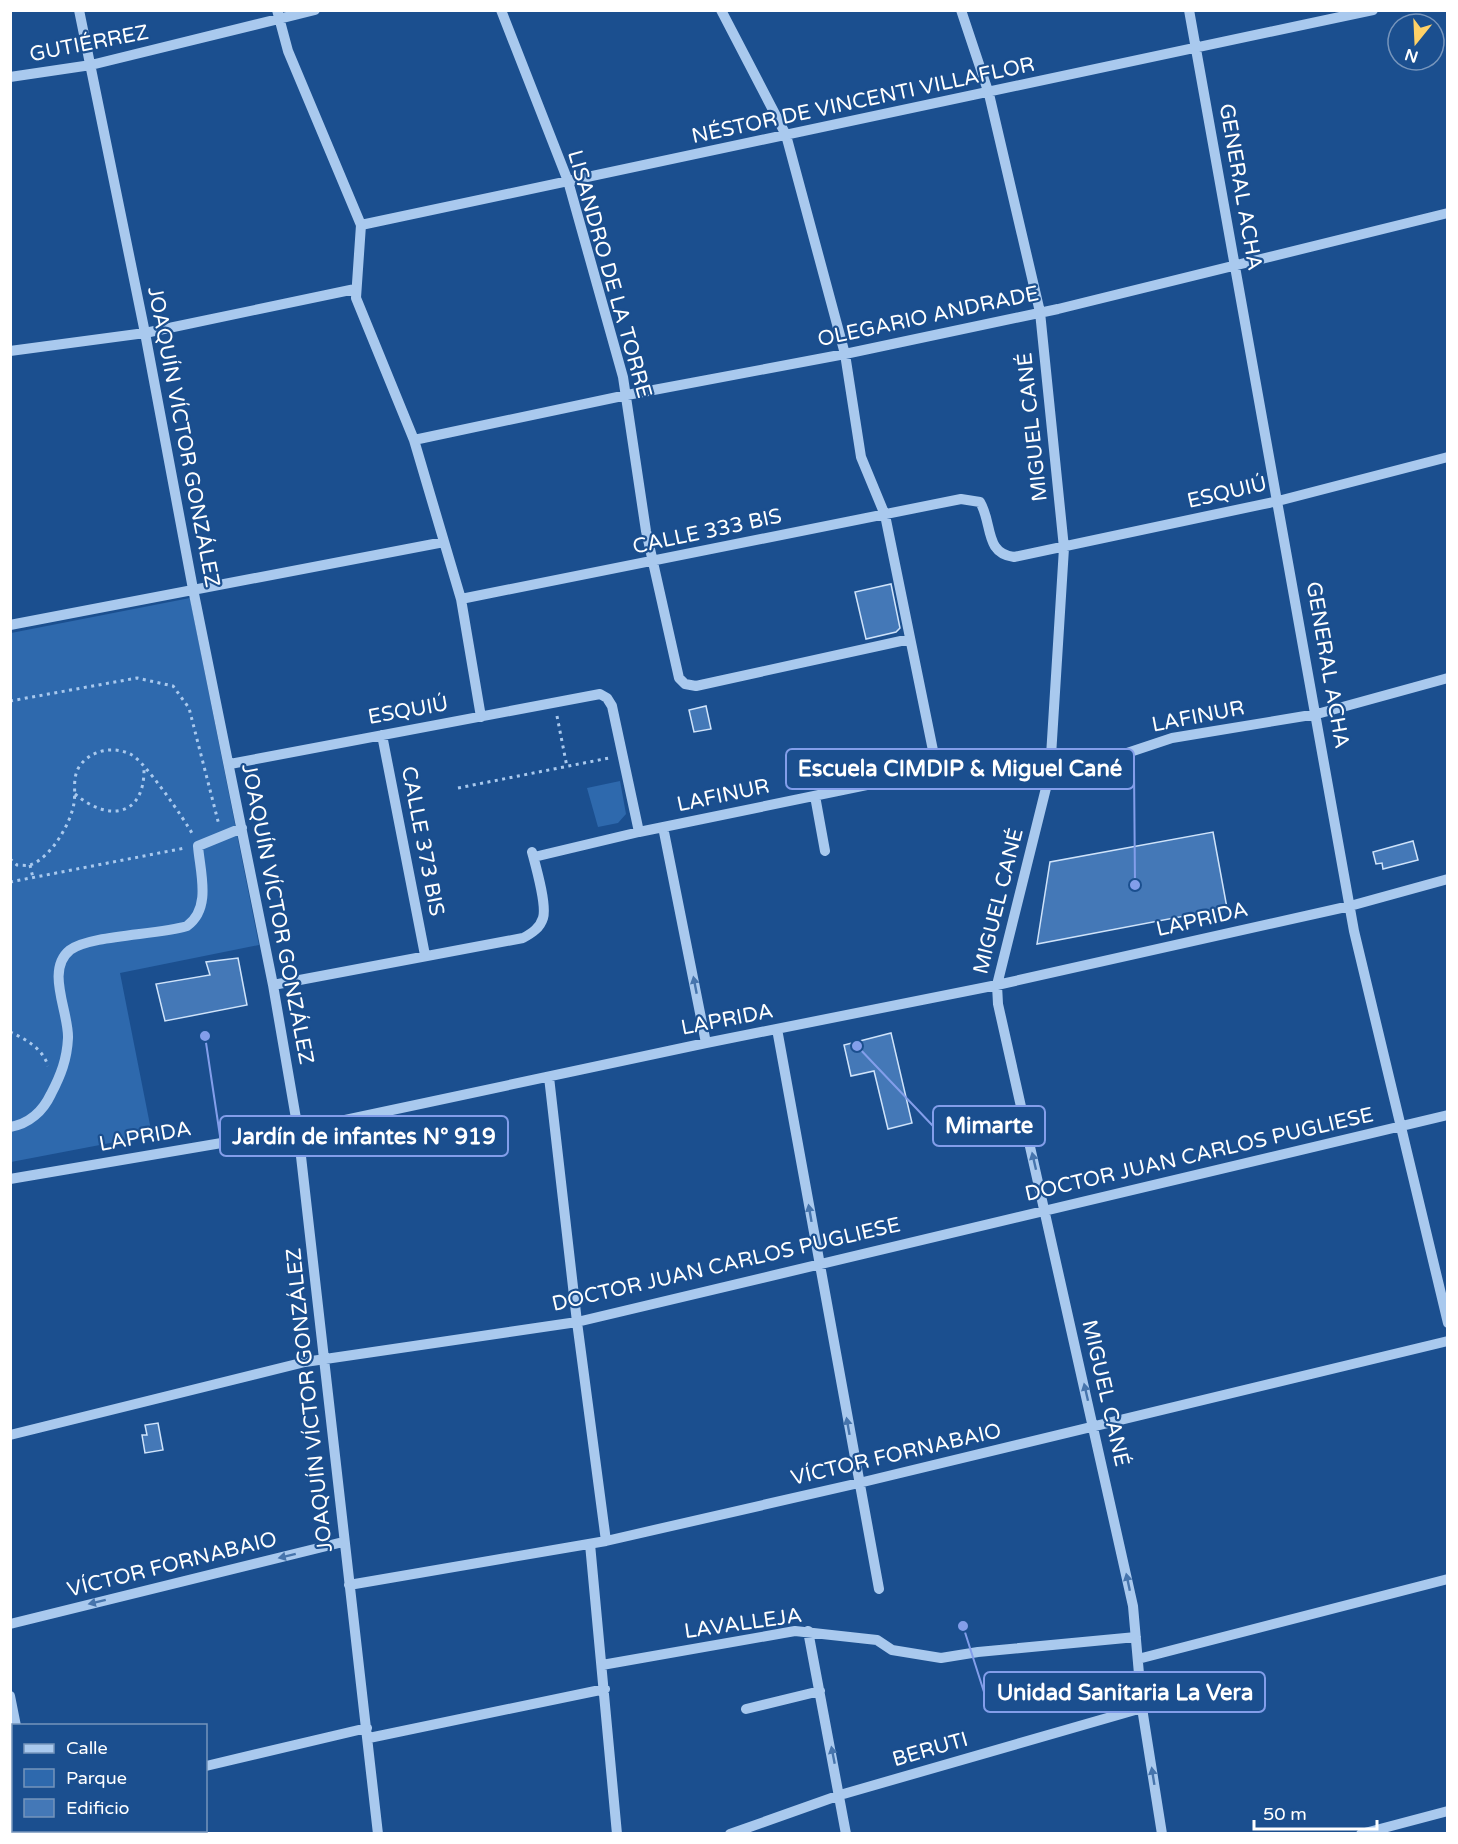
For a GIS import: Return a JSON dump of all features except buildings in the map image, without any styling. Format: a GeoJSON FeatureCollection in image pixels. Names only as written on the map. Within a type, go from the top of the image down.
{"type":"FeatureCollection","features":[{"type":"Feature","properties":{"kind":"street","name":"JOAQUÍN VÍCTOR GONZÁLEZ"},"geometry":{"type":"LineString","coordinates":[[79,10],[146,333],[193,589],[273,985],[298,1130],[378,1833]]}},
{"type":"Feature","properties":{"kind":"street","name":"GUTIÉRREZ"},"geometry":{"type":"LineString","coordinates":[[10,77],[91,65],[278,15],[315,10]]}},
{"type":"Feature","properties":{"kind":"street","name":"LISANDRO DE LA TORRE"},"geometry":{"type":"LineString","coordinates":[[501,10],[568,181],[627,394],[652,563],[679,678],[685,684],[696,686],[910,639]]}},
{"type":"Feature","properties":{"kind":"street"},"geometry":{"type":"LineString","coordinates":[[721,10],[786,135],[844,354],[861,457],[885,515],[938,770]]}},
{"type":"Feature","properties":{"kind":"street","name":"MIGUEL CANÉ"},"geometry":{"type":"LineString","coordinates":[[961,10],[989,94],[1040,312],[1064,548],[1052,759],[997,985],[998,1004],[1133,1606],[1142,1708],[1162,1833]]}},
{"type":"Feature","properties":{"kind":"street","name":"GENERAL ACHA"},"geometry":{"type":"LineString","coordinates":[[1189,10],[1350,906],[1400,1127],[1448,1323]]}},
{"type":"Feature","properties":{"kind":"street","name":"NÉSTOR DE VINCENTI VILLAFLOR"},"geometry":{"type":"LineString","coordinates":[[361,225],[989,94],[1373,10]]}},
{"type":"Feature","properties":{"kind":"street"},"geometry":{"type":"LineString","coordinates":[[278,15],[288,51],[361,225],[355,289],[359,309],[414,440],[461,599],[481,717]]}},
{"type":"Feature","properties":{"kind":"street","name":"OLEGARIO ANDRADE"},"geometry":{"type":"LineString","coordinates":[[414,440],[627,394],[844,354],[1040,312],[1448,213]]}},
{"type":"Feature","properties":{"kind":"street"},"geometry":{"type":"LineString","coordinates":[[10,351],[146,333],[355,289]]}},
{"type":"Feature","properties":{"kind":"street","name":"ESQUIÚ"},"geometry":{"type":"LineString","coordinates":[[1014,557],[1278,501],[1448,457]]}},
{"type":"Feature","properties":{"kind":"street","name":"CALLE 333 BIS"},"geometry":{"type":"LineString","coordinates":[[461,599],[652,563],[960,499],[980,502],[986,512],[995,550],[1000,555],[1014,557]]}},
{"type":"Feature","properties":{"kind":"street"},"geometry":{"type":"LineString","coordinates":[[10,625],[444,542]]}},
{"type":"Feature","properties":{"kind":"street","name":"LAFINUR"},"geometry":{"type":"LineString","coordinates":[[425,955],[523,938],[536,930],[543,919],[544,909],[533,855],[1018,754],[1033,754],[1075,765],[1102,761],[1172,738],[1317,714],[1448,678]]}},
{"type":"Feature","properties":{"kind":"street","name":"ESQUIÚ"},"geometry":{"type":"LineString","coordinates":[[230,764],[592,694],[600,694],[607,698],[612,706],[622,755]]}},
{"type":"Feature","properties":{"kind":"street","name":"CALLE 373 BIS"},"geometry":{"type":"LineString","coordinates":[[382,735],[425,955]]}},
{"type":"Feature","properties":{"kind":"street"},"geometry":{"type":"LineString","coordinates":[[622,755],[639,832]]}},
{"type":"Feature","properties":{"kind":"street"},"geometry":{"type":"LineString","coordinates":[[815,796],[825,851]]}},
{"type":"Feature","properties":{"kind":"street"},"geometry":{"type":"LineString","coordinates":[[663,827],[706,1043]]}},
{"type":"Feature","properties":{"kind":"street"},"geometry":{"type":"LineString","coordinates":[[10,1127],[21,1126],[32,1119],[51,1094],[62,1074],[68,1045],[58,971],[64,957],[82,944],[176,929],[195,920],[203,899],[198,846],[221,834],[242,828]]}},
{"type":"Feature","properties":{"kind":"street","name":"LAPRIDA"},"geometry":{"type":"LineString","coordinates":[[10,1179],[298,1130],[706,1043],[997,985],[1350,906],[1448,879]]}},
{"type":"Feature","properties":{"kind":"street"},"geometry":{"type":"LineString","coordinates":[[273,985],[425,955]]}},
{"type":"Feature","properties":{"kind":"street"},"geometry":{"type":"LineString","coordinates":[[777,1029],[879,1589]]}},
{"type":"Feature","properties":{"kind":"street"},"geometry":{"type":"LineString","coordinates":[[549,1077],[577,1322],[606,1541]]}},
{"type":"Feature","properties":{"kind":"street","name":"DOCTOR JUAN CARLOS PUGLIESE"},"geometry":{"type":"LineString","coordinates":[[10,1435],[325,1359],[577,1322],[1448,1115]]}},
{"type":"Feature","properties":{"kind":"street","name":"VÍCTOR FORNABAIO"},"geometry":{"type":"LineString","coordinates":[[348,1585],[606,1541],[859,1483],[1448,1341]]}},
{"type":"Feature","properties":{"kind":"street","name":"VÍCTOR FORNABAIO"},"geometry":{"type":"LineString","coordinates":[[10,1624],[344,1542]]}},
{"type":"Feature","properties":{"kind":"street"},"geometry":{"type":"LineString","coordinates":[[590,1544],[617,1833]]}},
{"type":"Feature","properties":{"kind":"street"},"geometry":{"type":"LineString","coordinates":[[1138,1659],[1448,1579]]}},
{"type":"Feature","properties":{"kind":"street"},"geometry":{"type":"LineString","coordinates":[[808,1631],[846,1833]]}},
{"type":"Feature","properties":{"kind":"street","name":"LAVALLEJA"},"geometry":{"type":"LineString","coordinates":[[602,1665],[808,1631],[877,1640],[892,1650],[941,1658],[978,1652],[1136,1637]]}},
{"type":"Feature","properties":{"kind":"street"},"geometry":{"type":"LineString","coordinates":[[207,1766],[604,1689]]}},
{"type":"Feature","properties":{"kind":"street"},"geometry":{"type":"LineString","coordinates":[[746,1709],[820,1691]]}},
{"type":"Feature","properties":{"kind":"street"},"geometry":{"type":"LineString","coordinates":[[10,1696],[16,1724]]}},
{"type":"Feature","properties":{"kind":"street","name":"BERUTI"},"geometry":{"type":"LineString","coordinates":[[730,1833],[840,1795],[1142,1708]]}},
{"type":"Feature","properties":{"kind":"street"},"geometry":{"type":"LineString","coordinates":[[1361,1833],[1448,1811]]}},
{"type":"Feature","properties":{"kind":"path"},"geometry":{"type":"LineString","coordinates":[[10,701],[137,678],[172,686],[189,708],[221,834]]}},
{"type":"Feature","properties":{"kind":"path"},"geometry":{"type":"LineString","coordinates":[[554,702],[567,767]]}},
{"type":"Feature","properties":{"kind":"path"},"geometry":{"type":"LineString","coordinates":[[10,859],[17,865],[30,865],[44,855],[62,835],[70,819],[74,781],[79,768],[88,757],[99,751],[115,749],[133,755],[143,766],[192,832],[198,846],[10,882]]}},
{"type":"Feature","properties":{"kind":"path"},"geometry":{"type":"LineString","coordinates":[[458,788],[622,755]]}},
{"type":"Feature","properties":{"kind":"path"},"geometry":{"type":"LineString","coordinates":[[74,793],[98,810],[121,811],[132,806],[139,796],[144,784],[143,766]]}},
{"type":"Feature","properties":{"kind":"path"},"geometry":{"type":"LineString","coordinates":[[30,865],[33,878]]}},
{"type":"Feature","properties":{"kind":"path"},"geometry":{"type":"LineString","coordinates":[[10,1032],[34,1046],[46,1058],[51,1073],[51,1094]]}},
{"type":"Feature","properties":{"kind":"green space"},"geometry":{"type":"Polygon","coordinates":[[[190,598],[259,945],[120,973],[152,1135],[11,1162],[11,633],[190,598]]]}},
{"type":"Feature","properties":{"kind":"green space"},"geometry":{"type":"Polygon","coordinates":[[[620,781],[626,814],[618,823],[598,827],[587,788],[620,781]]]}},
{"type":"Feature","properties":{"kind":"place","name":"Escuela CIMDIP & Miguel Cané"},"geometry":{"type":"Point","coordinates":[1135,885]}},
{"type":"Feature","properties":{"kind":"place","name":"Jardín de infantes N° 919"},"geometry":{"type":"Point","coordinates":[205,1036]}},
{"type":"Feature","properties":{"kind":"place","name":"Mimarte"},"geometry":{"type":"Point","coordinates":[857,1046]}},
{"type":"Feature","properties":{"kind":"place","name":"Unidad Sanitaria La Vera"},"geometry":{"type":"Point","coordinates":[963,1626]}}]}
